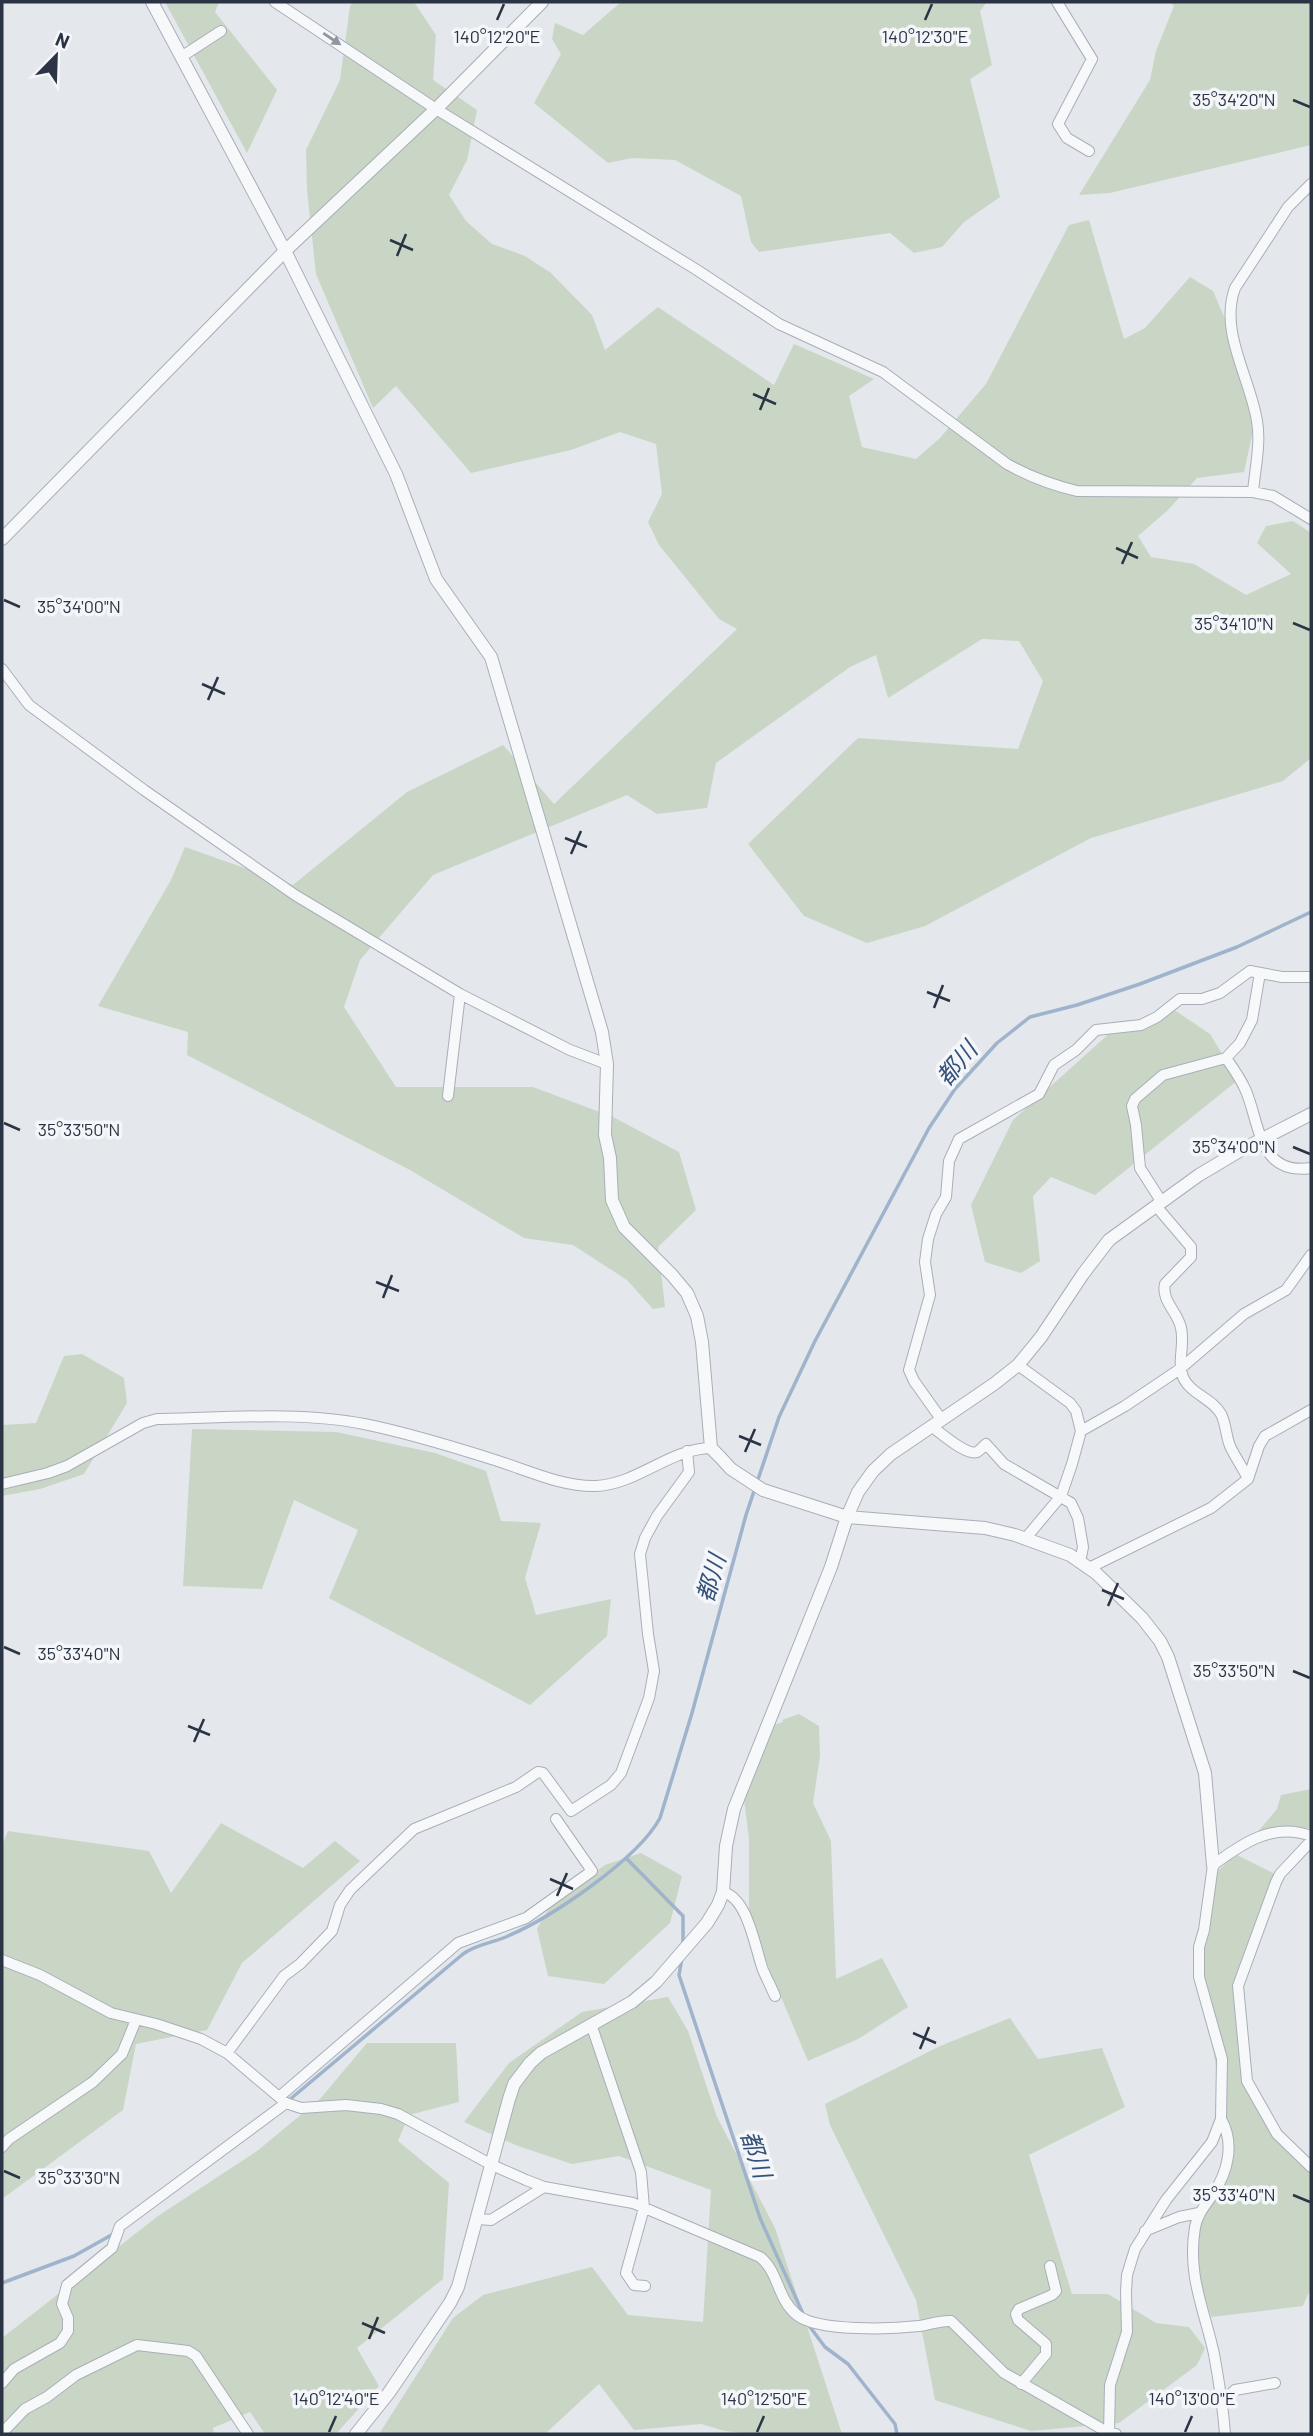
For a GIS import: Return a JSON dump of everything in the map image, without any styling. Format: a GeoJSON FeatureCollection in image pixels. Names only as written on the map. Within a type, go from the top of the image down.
{"type":"FeatureCollection","features":[{"type":"Feature","properties":{"kind":"street"},"geometry":{"type":"LineString","coordinates":[[152,2],[285,251],[396,474],[436,579],[491,657],[602,1032],[607,1064],[605,1135],[610,1158],[612,1200],[625,1227],[687,1293],[697,1316],[712,1448],[731,1469],[763,1490],[847,1517],[969,1526],[1057,1549],[1085,1565],[1142,1618],[1160,1641],[1168,1657],[1205,1773],[1213,1865],[1199,1947],[1199,1977],[1222,2059],[1221,2119],[1212,2142],[1178,2184],[1135,2249],[1127,2275],[1127,2332],[1110,2385],[1112,2434]]}},
{"type":"Feature","properties":{"kind":"street"},"geometry":{"type":"LineString","coordinates":[[275,2],[436,109],[697,270],[779,324],[883,372],[1007,464],[1028,476],[1077,491],[1253,492],[1273,496],[1311,519]]}},
{"type":"Feature","properties":{"kind":"street"},"geometry":{"type":"LineString","coordinates":[[2,539],[285,251],[436,109],[541,2]]}},
{"type":"Feature","properties":{"kind":"street"},"geometry":{"type":"LineString","coordinates":[[1057,2],[1092,59],[1058,124],[1066,138],[1089,150]]}},
{"type":"Feature","properties":{"kind":"street"},"geometry":{"type":"LineString","coordinates":[[181,57],[221,31]]}},
{"type":"Feature","properties":{"kind":"street"},"geometry":{"type":"LineString","coordinates":[[1253,492],[1257,420],[1231,326],[1230,303],[1235,288],[1288,208],[1311,184]]}},
{"type":"Feature","properties":{"kind":"street"},"geometry":{"type":"LineString","coordinates":[[2,668],[29,705],[144,790],[295,895],[460,994],[570,1049],[607,1064]]}},
{"type":"Feature","properties":{"kind":"street"},"geometry":{"type":"LineString","coordinates":[[1085,1565],[1078,1518],[1071,1503],[1004,1464],[986,1444],[977,1452],[958,1446],[936,1422],[909,1370],[930,1295],[925,1262],[928,1239],[936,1214],[946,1197],[949,1161],[959,1139],[1039,1094],[1055,1065],[1076,1050],[1096,1030],[1141,1025],[1157,1017],[1180,999],[1202,999],[1220,993],[1250,971],[1311,977]]}},
{"type":"Feature","properties":{"kind":"street"},"geometry":{"type":"LineString","coordinates":[[1248,1479],[1230,1445],[1221,1414],[1214,1405],[1187,1385],[1180,1369],[1182,1332],[1164,1290],[1165,1284],[1191,1257],[1191,1247],[1159,1204],[1140,1168],[1136,1125],[1132,1113],[1135,1099],[1163,1075],[1226,1058],[1240,1043],[1252,1020],[1260,973]]}},
{"type":"Feature","properties":{"kind":"street"},"geometry":{"type":"LineString","coordinates":[[448,1096],[460,994]]}},
{"type":"Feature","properties":{"kind":"street"},"geometry":{"type":"LineString","coordinates":[[1226,1058],[1245,1088],[1260,1142],[1277,1161],[1287,1167],[1311,1168]]}},
{"type":"Feature","properties":{"kind":"street"},"geometry":{"type":"LineString","coordinates":[[356,2434],[388,2394],[458,2287],[509,2099],[520,2074],[541,2053],[632,2003],[656,1982],[707,1923],[723,1892],[726,1846],[734,1809],[831,1567],[847,1517],[858,1492],[873,1471],[891,1454],[1018,1365],[1041,1337],[1109,1240],[1199,1175],[1311,1114]]}},
{"type":"Feature","properties":{"kind":"street"},"geometry":{"type":"LineString","coordinates":[[1081,1431],[1125,1406],[1180,1369],[1244,1314],[1286,1290],[1311,1255]]}},
{"type":"Feature","properties":{"kind":"street"},"geometry":{"type":"LineString","coordinates":[[1018,1365],[1070,1403],[1076,1411],[1081,1431],[1061,1496],[1025,1539]]}},
{"type":"Feature","properties":{"kind":"street"},"geometry":{"type":"LineString","coordinates":[[1085,1565],[1211,1508],[1248,1479],[1265,1436],[1311,1410]]}},
{"type":"Feature","properties":{"kind":"street"},"geometry":{"type":"LineString","coordinates":[[2,1484],[48,1474],[143,1423],[157,1419],[293,1417],[363,1424],[456,1448],[559,1481],[597,1486],[625,1479],[687,1451],[712,1448]]}},
{"type":"Feature","properties":{"kind":"street"},"geometry":{"type":"LineString","coordinates":[[227,2053],[284,1976],[300,1964],[332,1931],[340,1905],[349,1890],[414,1829],[516,1787],[538,1772],[543,1773],[571,1811],[611,1785],[621,1773],[649,1698],[654,1671],[640,1554],[657,1516],[688,1472],[687,1451]]}},
{"type":"Feature","properties":{"kind":"street"},"geometry":{"type":"LineString","coordinates":[[2,2383],[14,2369],[60,2343],[68,2331],[68,2318],[62,2304],[67,2285],[112,2248],[120,2226],[282,2100],[458,1942],[526,1918],[592,1871],[556,1819]]}},
{"type":"Feature","properties":{"kind":"street"},"geometry":{"type":"LineString","coordinates":[[1213,1865],[1247,1840],[1261,1836],[1280,1831],[1298,1831],[1311,1839],[1276,1882],[1238,1986],[1250,2088],[1277,2134],[1311,2167]]}},
{"type":"Feature","properties":{"kind":"street"},"geometry":{"type":"LineString","coordinates":[[723,1892],[730,1894],[745,1913],[764,1972],[775,1996]]}},
{"type":"Feature","properties":{"kind":"street"},"geometry":{"type":"LineString","coordinates":[[2,1960],[40,1975],[111,2013],[201,2039],[227,2053],[282,2100],[301,2108],[346,2105],[381,2109],[398,2115],[492,2165],[544,2187],[633,2203],[760,2257],[774,2272],[778,2288],[799,2317],[830,2325],[867,2329],[951,2321],[1004,2373],[1112,2434]]}},
{"type":"Feature","properties":{"kind":"street"},"geometry":{"type":"LineString","coordinates":[[2,2147],[9,2139],[93,2082],[122,2054],[136,2020]]}},
{"type":"Feature","properties":{"kind":"street"},"geometry":{"type":"LineString","coordinates":[[592,2027],[641,2172],[644,2208],[625,2273],[634,2284],[645,2286]]}},
{"type":"Feature","properties":{"kind":"street"},"geometry":{"type":"LineString","coordinates":[[1221,2119],[1228,2131],[1227,2165],[1221,2181],[1199,2213],[1192,2265],[1223,2402],[1224,2434]]}},
{"type":"Feature","properties":{"kind":"street"},"geometry":{"type":"LineString","coordinates":[[478,2219],[491,2220],[544,2187]]}},
{"type":"Feature","properties":{"kind":"street"},"geometry":{"type":"LineString","coordinates":[[1145,2231],[1179,2217],[1199,2213]]}},
{"type":"Feature","properties":{"kind":"street"},"geometry":{"type":"LineString","coordinates":[[1021,2384],[1046,2354],[1046,2344],[1018,2319],[1016,2314],[1019,2309],[1056,2291],[1050,2266]]}},
{"type":"Feature","properties":{"kind":"street"},"geometry":{"type":"LineString","coordinates":[[2,2432],[25,2409],[47,2397],[76,2375],[137,2345],[188,2351],[196,2356],[248,2434]]}},
{"type":"Feature","properties":{"kind":"street"},"geometry":{"type":"LineString","coordinates":[[1223,2402],[1235,2390],[1275,2383]]}},
{"type":"Feature","properties":{"kind":"green space"},"geometry":{"type":"Polygon","coordinates":[[[165,2],[219,2],[215,12],[277,90],[247,153],[165,2]]]}},
{"type":"Feature","properties":{"kind":"green space"},"geometry":{"type":"Polygon","coordinates":[[[353,2],[414,2],[436,35],[433,80],[477,110],[467,160],[449,195],[466,221],[492,244],[525,256],[551,273],[592,315],[605,350],[658,307],[774,385],[794,344],[874,379],[849,396],[862,447],[916,459],[940,438],[986,384],[1069,225],[1089,220],[1124,339],[1145,328],[1190,277],[1213,291],[1237,347],[1257,413],[1244,472],[1197,478],[1168,510],[1138,536],[1151,557],[1194,564],[1246,595],[1291,574],[1257,543],[1266,526],[1293,521],[1311,533],[1311,758],[1283,781],[1091,838],[925,926],[867,943],[804,916],[748,844],[858,738],[1018,749],[1043,681],[1019,641],[982,639],[888,698],[876,655],[850,667],[716,763],[707,808],[657,814],[627,795],[433,875],[360,960],[344,1007],[396,1087],[533,1087],[613,1117],[679,1152],[696,1210],[658,1247],[665,1307],[653,1309],[627,1280],[573,1245],[524,1238],[410,1170],[187,1055],[188,1032],[98,1006],[171,880],[185,847],[293,885],[407,792],[503,745],[554,804],[737,629],[719,619],[659,545],[648,522],[662,494],[656,444],[620,432],[571,450],[471,473],[396,386],[373,408],[316,274],[307,190],[306,150],[340,80],[350,6],[353,2]]]}},
{"type":"Feature","properties":{"kind":"green space"},"geometry":{"type":"Polygon","coordinates":[[[621,2],[987,2],[980,11],[992,65],[970,79],[1000,197],[964,222],[942,247],[914,253],[890,233],[759,252],[751,242],[741,196],[675,160],[632,158],[608,163],[534,103],[561,54],[552,39],[555,23],[583,35],[621,2]]]}},
{"type":"Feature","properties":{"kind":"green space"},"geometry":{"type":"Polygon","coordinates":[[[1170,2],[1311,2],[1311,145],[1110,193],[1079,195],[1150,80],[1156,51],[1174,6],[1170,2]]]}},
{"type":"Feature","properties":{"kind":"green space"},"geometry":{"type":"Polygon","coordinates":[[[1170,1007],[1210,1034],[1238,1080],[1095,1195],[1051,1177],[1033,1196],[1040,1261],[1021,1273],[985,1262],[971,1205],[1013,1120],[1112,1031],[1170,1007]]]}},
{"type":"Feature","properties":{"kind":"green space"},"geometry":{"type":"Polygon","coordinates":[[[82,1354],[124,1378],[127,1403],[84,1474],[40,1489],[2,1496],[2,1425],[36,1423],[64,1356],[82,1354]]]}},
{"type":"Feature","properties":{"kind":"green space"},"geometry":{"type":"Polygon","coordinates":[[[192,1429],[336,1432],[435,1453],[486,1471],[501,1521],[541,1523],[525,1578],[536,1615],[611,1599],[607,1636],[530,1705],[329,1598],[358,1530],[294,1500],[262,1589],[183,1586],[192,1429]]]}},
{"type":"Feature","properties":{"kind":"green space"},"geometry":{"type":"Polygon","coordinates":[[[799,1714],[819,1726],[820,1756],[813,1803],[831,1841],[836,1979],[882,1958],[908,2007],[858,2039],[808,2061],[749,1921],[749,1839],[744,1799],[768,1727],[799,1714]]]}},
{"type":"Feature","properties":{"kind":"green space"},"geometry":{"type":"Polygon","coordinates":[[[1311,1789],[1311,1828],[1292,1828],[1255,1835],[1277,1809],[1281,1795],[1311,1789]]]}},
{"type":"Feature","properties":{"kind":"green space"},"geometry":{"type":"Polygon","coordinates":[[[221,1823],[303,1868],[335,1841],[360,1861],[242,1963],[207,2030],[136,2044],[123,2110],[2,2199],[2,1845],[8,1831],[149,1851],[171,1893],[221,1823]]]}},
{"type":"Feature","properties":{"kind":"green space"},"geometry":{"type":"Polygon","coordinates":[[[641,1853],[682,1876],[670,1923],[604,1984],[548,1976],[537,1929],[551,1904],[605,1865],[641,1853]]]}},
{"type":"Feature","properties":{"kind":"green space"},"geometry":{"type":"Polygon","coordinates":[[[1235,1854],[1275,1874],[1235,1982],[1245,2083],[1272,2133],[1311,2170],[1311,2293],[1303,2306],[1211,2317],[1195,2263],[1201,2223],[1233,2139],[1221,2096],[1200,1972],[1217,1872],[1235,1854]]]}},
{"type":"Feature","properties":{"kind":"green space"},"geometry":{"type":"Polygon","coordinates":[[[668,1997],[688,2031],[717,2117],[775,2228],[842,2434],[754,2434],[725,2431],[701,2424],[634,2430],[599,2384],[545,2434],[379,2434],[453,2318],[483,2295],[592,2267],[628,2315],[703,2322],[711,2190],[619,2156],[572,2164],[518,2146],[464,2122],[509,2063],[582,2012],[668,1997]]]}},
{"type":"Feature","properties":{"kind":"green space"},"geometry":{"type":"Polygon","coordinates":[[[1010,2018],[1038,2059],[1102,2048],[1125,2107],[1029,2155],[1072,2294],[1108,2294],[1156,2323],[1189,2327],[1205,2348],[1197,2365],[1119,2423],[1031,2431],[935,2400],[916,2300],[830,2125],[825,2104],[940,2046],[1010,2018]]]}},
{"type":"Feature","properties":{"kind":"green space"},"geometry":{"type":"Polygon","coordinates":[[[367,2043],[456,2043],[459,2102],[409,2115],[398,2141],[449,2183],[443,2279],[357,2348],[379,2386],[336,2434],[265,2434],[250,2412],[213,2428],[214,2434],[2,2434],[2,2338],[158,2216],[257,2151],[320,2099],[367,2043]]]}},
{"type":"Feature","properties":{"kind":"waterway","name":"都川"},"geometry":{"type":"LineString","coordinates":[[288,2101],[463,1954],[526,1927],[592,1885],[633,1851],[660,1818],[692,1713],[746,1515],[779,1417],[815,1341],[929,1128],[955,1089],[997,1043],[1030,1017],[1140,984],[1237,947],[1311,912]]}},
{"type":"Feature","properties":{"kind":"waterway","name":"都川"},"geometry":{"type":"LineString","coordinates":[[627,1859],[683,1916],[683,1943]]}},
{"type":"Feature","properties":{"kind":"waterway","name":"都川"},"geometry":{"type":"LineString","coordinates":[[682,1958],[679,1975],[760,2218],[804,2316]]}},
{"type":"Feature","properties":{"kind":"waterway"},"geometry":{"type":"LineString","coordinates":[[2,2283],[74,2256],[115,2233]]}},
{"type":"Feature","properties":{"kind":"waterway","name":"都川"},"geometry":{"type":"LineString","coordinates":[[807,2323],[825,2347],[848,2364],[895,2424],[897,2434]]}}]}
